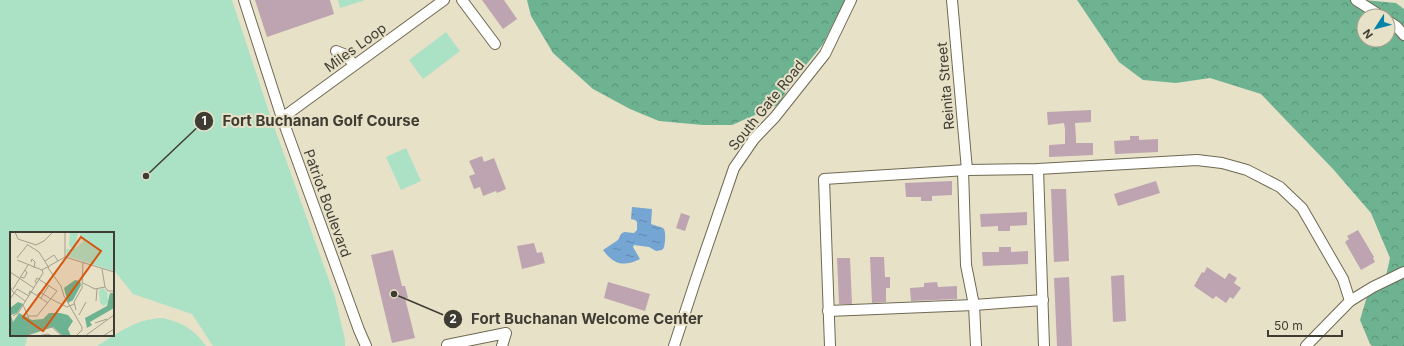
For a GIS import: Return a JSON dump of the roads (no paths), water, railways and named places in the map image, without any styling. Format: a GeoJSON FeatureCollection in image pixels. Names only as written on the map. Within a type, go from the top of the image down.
{"type":"FeatureCollection","features":[{"type":"Feature","properties":{"kind":"street","name":"Patriot Boulevard"},"geometry":{"type":"LineString","coordinates":[[244,0],[282,118],[366,346]]}},
{"type":"Feature","properties":{"kind":"street"},"geometry":{"type":"LineString","coordinates":[[462,0],[495,44]]}},
{"type":"Feature","properties":{"kind":"street","name":"South Gate Road"},"geometry":{"type":"LineString","coordinates":[[674,346],[734,168],[754,139],[775,117],[825,54],[851,0]]}},
{"type":"Feature","properties":{"kind":"street","name":"Reinita Street"},"geometry":{"type":"LineString","coordinates":[[952,0],[965,170],[966,265],[974,305],[976,346]]}},
{"type":"Feature","properties":{"kind":"street"},"geometry":{"type":"LineString","coordinates":[[1356,0],[1368,8]]}},
{"type":"Feature","properties":{"kind":"street","name":"Miles Loop"},"geometry":{"type":"LineString","coordinates":[[282,118],[440,1]]}},
{"type":"Feature","properties":{"kind":"street"},"geometry":{"type":"LineString","coordinates":[[1396,26],[1404,35]]}},
{"type":"Feature","properties":{"kind":"street"},"geometry":{"type":"LineString","coordinates":[[336,51],[346,56],[354,66]]}},
{"type":"Feature","properties":{"kind":"street"},"geometry":{"type":"LineString","coordinates":[[830,346],[824,179],[965,170],[1038,169],[1197,160],[1222,163],[1247,170],[1280,187],[1302,208],[1343,279],[1350,301]]}},
{"type":"Feature","properties":{"kind":"street"},"geometry":{"type":"LineString","coordinates":[[1038,169],[1044,346]]}},
{"type":"Feature","properties":{"kind":"street"},"geometry":{"type":"LineString","coordinates":[[1306,346],[1350,301],[1404,272]]}},
{"type":"Feature","properties":{"kind":"street"},"geometry":{"type":"LineString","coordinates":[[828,311],[974,305],[1043,300]]}},
{"type":"Feature","properties":{"kind":"street"},"geometry":{"type":"LineString","coordinates":[[448,346],[447,345],[506,333],[502,346]]}},
{"type":"Feature","properties":{"kind":"water"},"geometry":{"type":"Polygon","coordinates":[[[632,207],[652,209],[651,224],[663,228],[665,232],[664,248],[656,251],[649,247],[634,245],[633,247],[640,259],[624,264],[615,262],[603,250],[618,240],[624,232],[634,233],[637,230],[637,222],[631,219],[632,207]]]}},
{"type":"Feature","properties":{"kind":"place","name":"Fort Buchanan Golf Course"},"geometry":{"type":"Point","coordinates":[146,176]}},
{"type":"Feature","properties":{"kind":"place","name":"Fort Buchanan Welcome Center"},"geometry":{"type":"Point","coordinates":[394,294]}}]}
